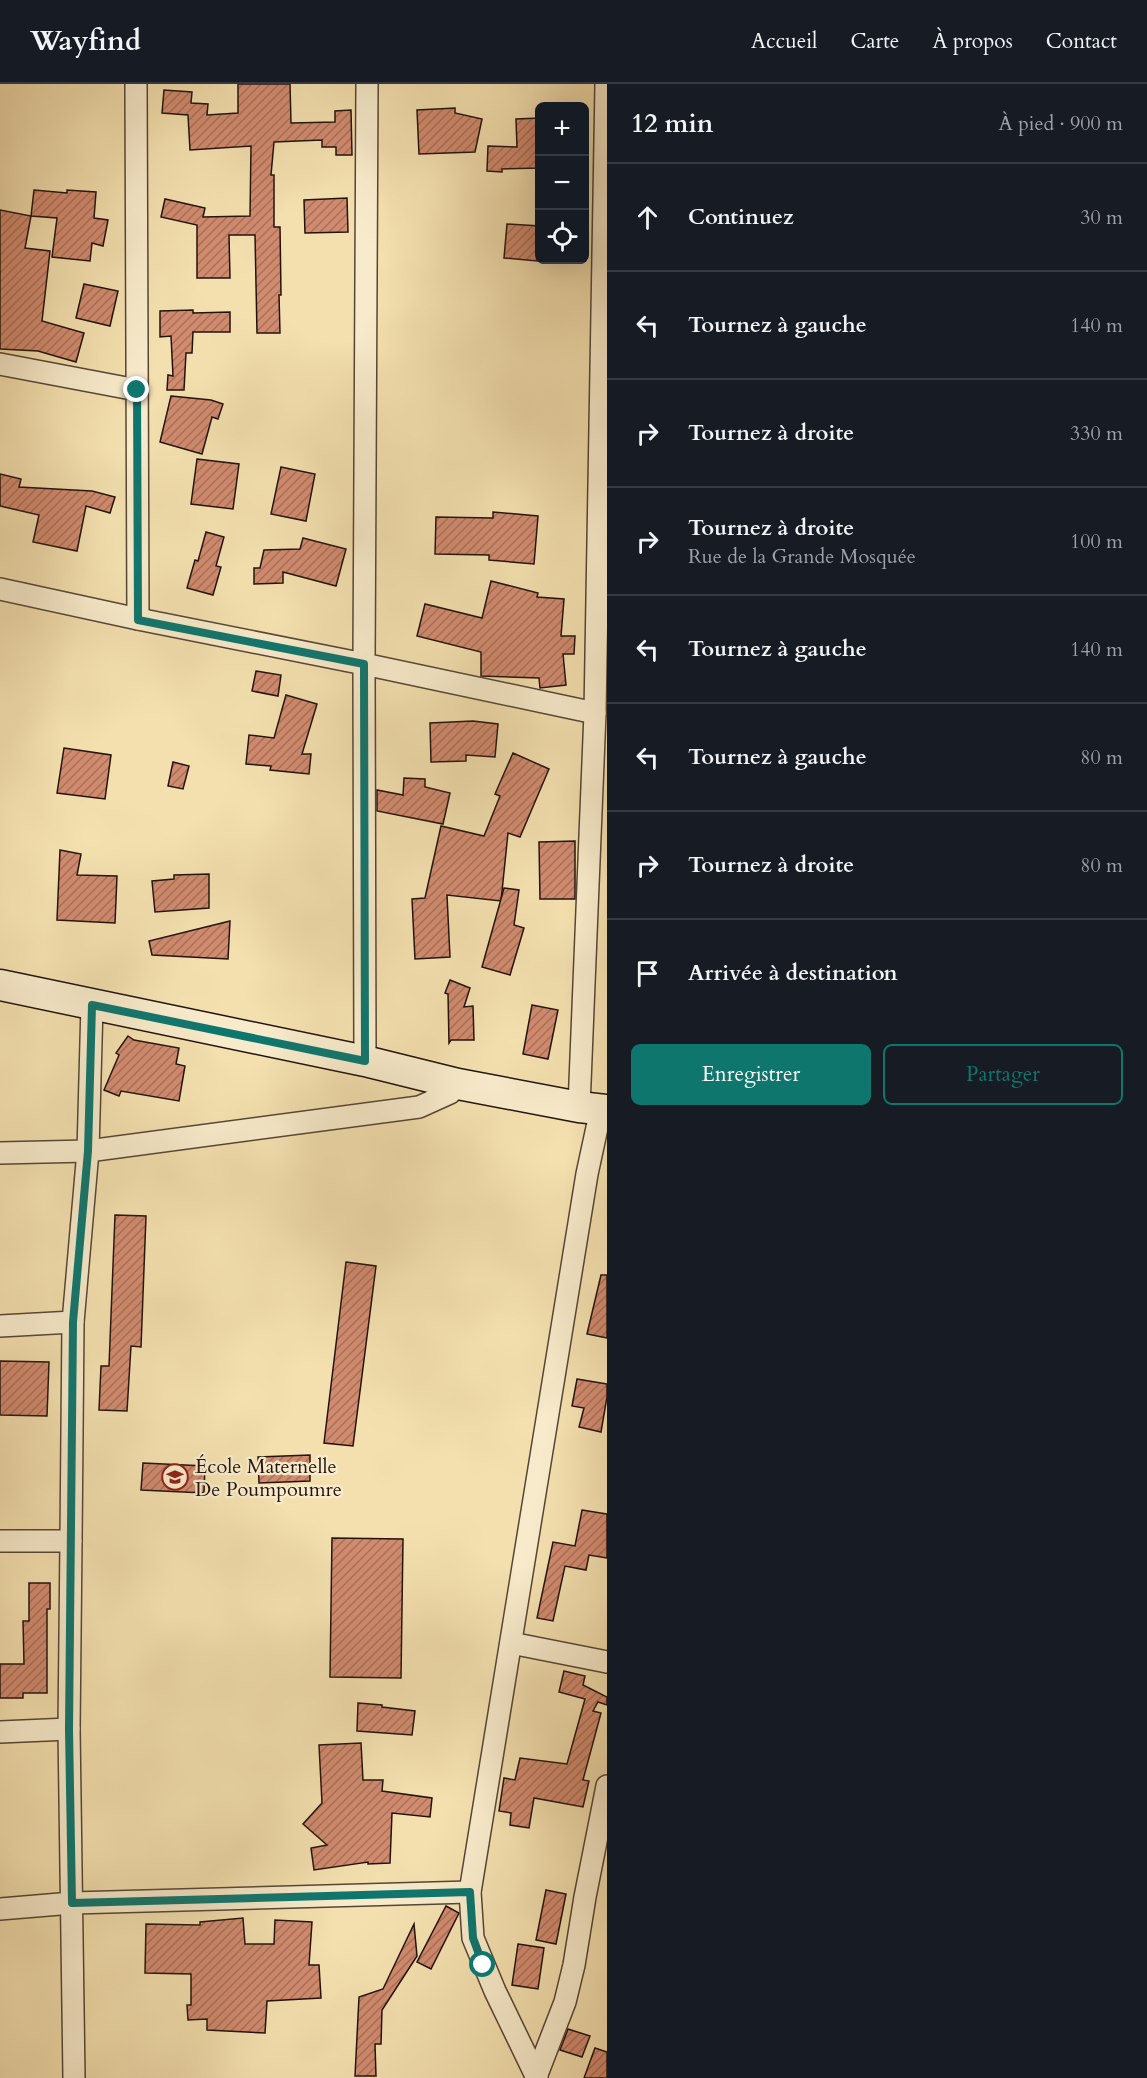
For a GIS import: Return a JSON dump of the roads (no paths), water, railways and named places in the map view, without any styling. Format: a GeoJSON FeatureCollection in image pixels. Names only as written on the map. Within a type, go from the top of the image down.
{"type":"FeatureCollection","features":[{"type":"Feature","properties":{"kind":"street"},"geometry":{"type":"LineString","coordinates":[[136,84],[138,620]]}},
{"type":"Feature","properties":{"kind":"street"},"geometry":{"type":"LineString","coordinates":[[365,1061],[364,664],[367,84]]}},
{"type":"Feature","properties":{"kind":"street"},"geometry":{"type":"LineString","coordinates":[[536,2077],[476,1947],[473,1938],[470,1892],[596,1109],[606,84]]}},
{"type":"Feature","properties":{"kind":"street"},"geometry":{"type":"LineString","coordinates":[[0,364],[137,390]]}},
{"type":"Feature","properties":{"kind":"street"},"geometry":{"type":"LineString","coordinates":[[0,589],[138,620],[364,664],[599,722]]}},
{"type":"Feature","properties":{"kind":"street"},"geometry":{"type":"LineString","coordinates":[[0,985],[365,1061],[458,1084],[596,1109]]}},
{"type":"Feature","properties":{"kind":"street"},"geometry":{"type":"LineString","coordinates":[[74,2078],[69,1729],[73,1322],[88,1151],[92,1005]]}},
{"type":"Feature","properties":{"kind":"street"},"geometry":{"type":"LineString","coordinates":[[0,1153],[88,1151],[420,1107],[450,1093],[458,1084]]}},
{"type":"Feature","properties":{"kind":"street"},"geometry":{"type":"LineString","coordinates":[[0,1326],[73,1322]]}},
{"type":"Feature","properties":{"kind":"street"},"geometry":{"type":"LineString","coordinates":[[0,1541],[71,1541]]}},
{"type":"Feature","properties":{"kind":"street"},"geometry":{"type":"LineString","coordinates":[[511,1643],[607,1662]]}},
{"type":"Feature","properties":{"kind":"street"},"geometry":{"type":"LineString","coordinates":[[0,1732],[69,1729]]}},
{"type":"Feature","properties":{"kind":"street"},"geometry":{"type":"LineString","coordinates":[[536,2077],[565,2002],[607,1786]]}},
{"type":"Feature","properties":{"kind":"street"},"geometry":{"type":"LineString","coordinates":[[0,1910],[72,1903],[470,1892]]}},
{"type":"Feature","properties":{"kind":"place","name":"École Maternelle De Poumpoumre"},"geometry":{"type":"Point","coordinates":[175,1477]}}]}
